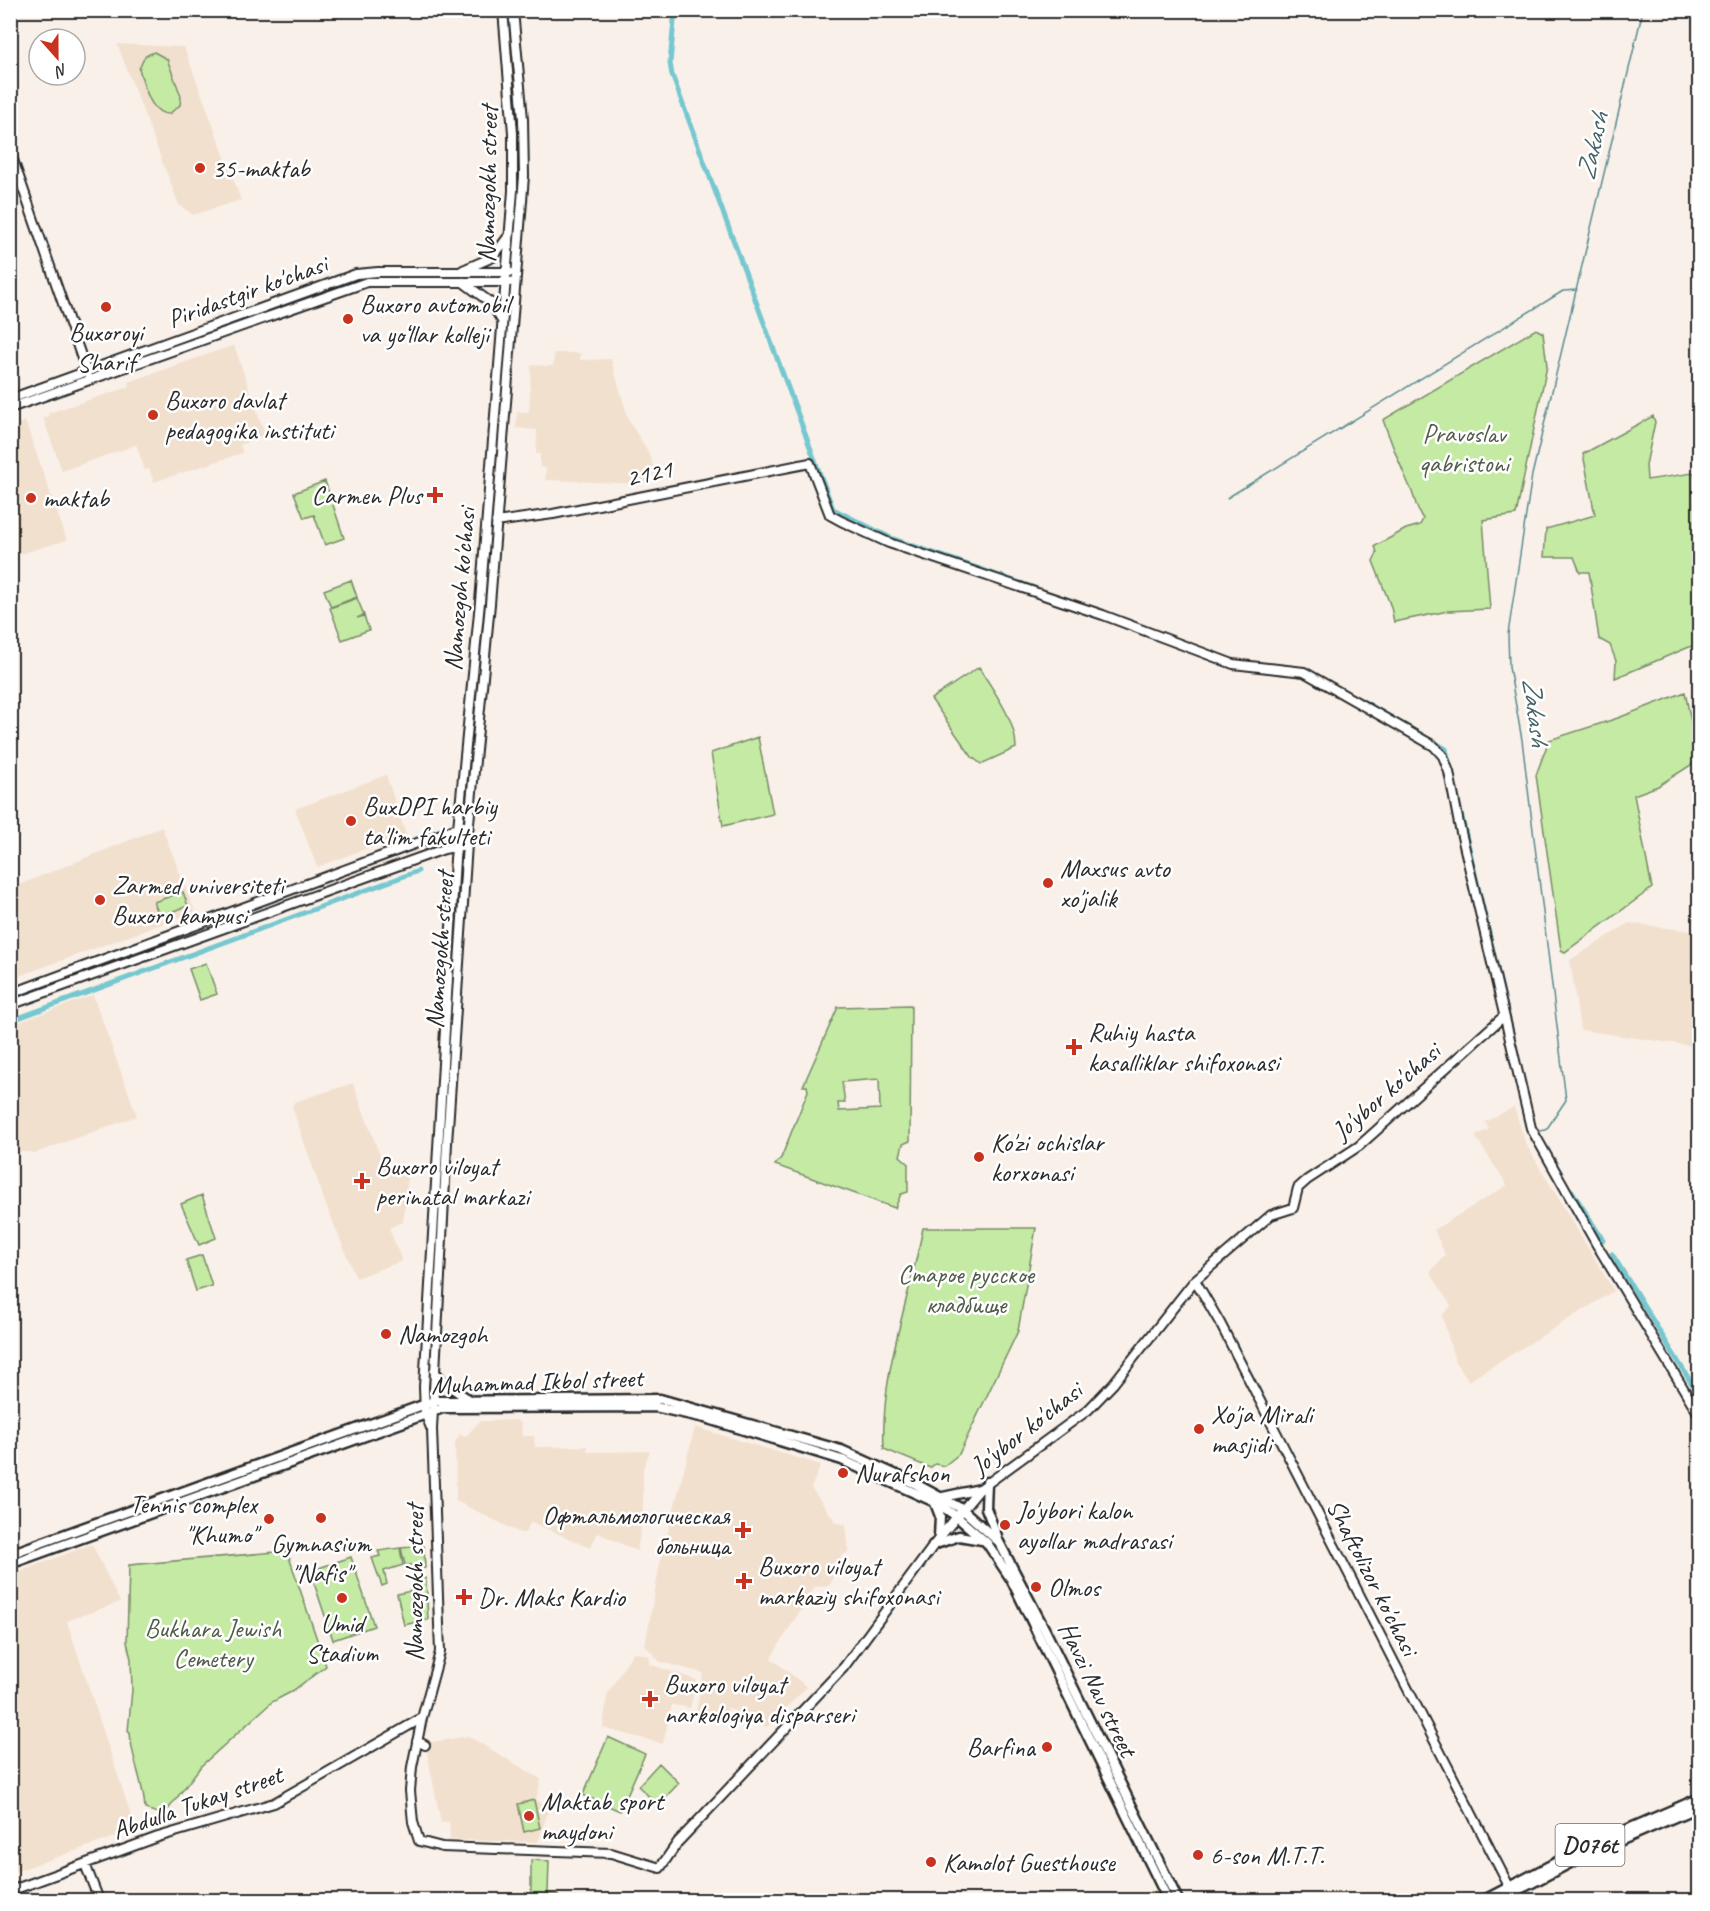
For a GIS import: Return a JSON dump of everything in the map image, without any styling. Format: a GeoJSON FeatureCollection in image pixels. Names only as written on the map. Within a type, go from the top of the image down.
{"type":"FeatureCollection","features":[{"type":"Feature","properties":{"kind":"main road"},"geometry":{"type":"LineString","coordinates":[[434,1371],[443,1382],[469,1399]]}},
{"type":"Feature","properties":{"kind":"main road","name":"Muhammad Ikbol street"},"geometry":{"type":"LineString","coordinates":[[10,1564],[424,1408],[434,1401],[469,1399],[608,1398],[675,1401],[841,1450],[938,1499],[956,1516]]}},
{"type":"Feature","properties":{"kind":"main road","name":"Muhammad Ikbol street"},"geometry":{"type":"LineString","coordinates":[[10,1554],[424,1408],[434,1410],[485,1406],[655,1407],[705,1418],[842,1460],[962,1509]]}},
{"type":"Feature","properties":{"kind":"main road"},"geometry":{"type":"LineString","coordinates":[[987,1543],[959,1536],[936,1541],[940,1516],[938,1499],[983,1485],[986,1508],[999,1542]]}},
{"type":"Feature","properties":{"kind":"main road","name":"Havzi Nav street"},"geometry":{"type":"LineString","coordinates":[[962,1509],[999,1542],[1039,1617],[1178,1900]]}},
{"type":"Feature","properties":{"kind":"main road","name":"Havzi Nav street"},"geometry":{"type":"LineString","coordinates":[[956,1516],[987,1543],[1011,1579],[1168,1900]]}},
{"type":"Feature","properties":{"kind":"main road","name":"D076t"},"geometry":{"type":"LineString","coordinates":[[1659,1821],[1700,1798]]}},
{"type":"Feature","properties":{"kind":"main road","name":"D076t"},"geometry":{"type":"LineString","coordinates":[[1484,1900],[1511,1890],[1588,1846],[1700,1806]]}},
{"type":"Feature","properties":{"kind":"main road","name":"D076t"},"geometry":{"type":"LineString","coordinates":[[1499,1900],[1511,1890]]}},
{"type":"Feature","properties":{"kind":"street","name":"Namozgokh street"},"geometry":{"type":"LineString","coordinates":[[503,10],[513,143],[503,323]]}},
{"type":"Feature","properties":{"kind":"street","name":"Namozgokh street"},"geometry":{"type":"LineString","coordinates":[[434,1371],[467,844],[496,522],[525,153],[513,10]]}},
{"type":"Feature","properties":{"kind":"street"},"geometry":{"type":"LineString","coordinates":[[10,151],[90,380]]}},
{"type":"Feature","properties":{"kind":"street"},"geometry":{"type":"LineString","coordinates":[[459,272],[493,257],[503,246],[509,234]]}},
{"type":"Feature","properties":{"kind":"street","name":"Piridastgir ko'chasi"},"geometry":{"type":"LineString","coordinates":[[10,399],[356,274],[516,273]]}},
{"type":"Feature","properties":{"kind":"street","name":"Piridastgir ko'chasi"},"geometry":{"type":"LineString","coordinates":[[10,408],[367,282],[515,283]]}},
{"type":"Feature","properties":{"kind":"street"},"geometry":{"type":"LineString","coordinates":[[462,282],[491,303],[503,323]]}},
{"type":"Feature","properties":{"kind":"street","name":"Namozgoh ko'chasi"},"geometry":{"type":"LineString","coordinates":[[432,1429],[424,1408],[438,1131],[457,847],[503,323]]}},
{"type":"Feature","properties":{"kind":"street","name":"2121"},"geometry":{"type":"LineString","coordinates":[[496,522],[553,514],[810,463],[830,515],[889,543],[1103,615],[1233,664],[1304,672],[1434,746],[1443,756],[1449,772],[1504,1016]]}},
{"type":"Feature","properties":{"kind":"street"},"geometry":{"type":"LineString","coordinates":[[10,994],[470,823]]}},
{"type":"Feature","properties":{"kind":"street"},"geometry":{"type":"LineString","coordinates":[[10,1005],[467,844]]}},
{"type":"Feature","properties":{"kind":"street"},"geometry":{"type":"LineString","coordinates":[[207,922],[211,933]]}},
{"type":"Feature","properties":{"kind":"street"},"geometry":{"type":"LineString","coordinates":[[1504,1016],[1531,1128],[1597,1245],[1700,1416]]}},
{"type":"Feature","properties":{"kind":"street","name":"Jo'ybor ko'chasi"},"geometry":{"type":"LineString","coordinates":[[419,1841],[442,1847],[611,1853],[660,1869],[678,1842],[844,1666],[936,1541],[983,1485],[1088,1410],[1113,1384],[1195,1280],[1271,1215],[1293,1208],[1298,1188],[1359,1146],[1504,1016]]}},
{"type":"Feature","properties":{"kind":"street"},"geometry":{"type":"LineString","coordinates":[[438,1131],[447,1135]]}},
{"type":"Feature","properties":{"kind":"street","name":"Shaftolizor ko'chasi"},"geometry":{"type":"LineString","coordinates":[[1195,1280],[1511,1890]]}},
{"type":"Feature","properties":{"kind":"street"},"geometry":{"type":"LineString","coordinates":[[432,1429],[434,1371]]}},
{"type":"Feature","properties":{"kind":"street","name":"Namozgokh street"},"geometry":{"type":"LineString","coordinates":[[419,1841],[414,1830],[410,1791],[421,1743],[422,1718],[440,1652],[432,1429]]}},
{"type":"Feature","properties":{"kind":"street","name":"Abdulla Tukay street"},"geometry":{"type":"LineString","coordinates":[[10,1891],[158,1838],[274,1803],[422,1718]]}},
{"type":"Feature","properties":{"kind":"street"},"geometry":{"type":"LineString","coordinates":[[85,1864],[99,1900]]}},
{"type":"Feature","properties":{"kind":"shaded area"},"geometry":{"type":"Polygon","coordinates":[[[117,44],[184,47],[241,200],[193,215],[179,205],[117,44]]]}},
{"type":"Feature","properties":{"kind":"shaded area","name":"Buxoro davlat pedagogika instituti"},"geometry":{"type":"Polygon","coordinates":[[[234,345],[265,435],[240,445],[243,453],[154,482],[149,469],[145,470],[136,445],[62,471],[43,418],[49,416],[48,413],[129,387],[128,382],[234,345]]]}},
{"type":"Feature","properties":{"kind":"shaded area"},"geometry":{"type":"Polygon","coordinates":[[[554,353],[580,353],[580,360],[611,359],[629,421],[648,451],[655,471],[649,481],[642,484],[545,480],[546,468],[540,467],[540,454],[536,454],[537,430],[516,428],[517,412],[529,412],[531,365],[553,366],[554,353]]]}},
{"type":"Feature","properties":{"kind":"shaded area","name":"maktab"},"geometry":{"type":"Polygon","coordinates":[[[25,421],[67,540],[11,557],[11,427],[25,421]]]}},
{"type":"Feature","properties":{"kind":"shaded area","name":"BuxDPI harbiy ta'lim fakulteti"},"geometry":{"type":"Polygon","coordinates":[[[386,775],[406,834],[317,867],[295,809],[386,775]]]}},
{"type":"Feature","properties":{"kind":"shaded area","name":"Zarmed universiteti Buxoro kampusi"},"geometry":{"type":"Polygon","coordinates":[[[162,827],[195,912],[11,979],[11,888],[162,827]]]}},
{"type":"Feature","properties":{"kind":"shaded area"},"geometry":{"type":"Polygon","coordinates":[[[1629,923],[1699,932],[1699,1047],[1580,1030],[1570,960],[1629,923]]]}},
{"type":"Feature","properties":{"kind":"shaded area"},"geometry":{"type":"Polygon","coordinates":[[[93,995],[137,1116],[36,1153],[11,1151],[11,1025],[93,995]]]}},
{"type":"Feature","properties":{"kind":"shaded area","name":"Buxoro viloyat perinatal markazi"},"geometry":{"type":"Polygon","coordinates":[[[353,1083],[384,1166],[409,1168],[403,1222],[389,1228],[402,1261],[356,1278],[325,1203],[292,1107],[294,1102],[353,1083]]]}},
{"type":"Feature","properties":{"kind":"shaded area"},"geometry":{"type":"Polygon","coordinates":[[[1514,1107],[1526,1144],[1614,1291],[1469,1381],[1455,1362],[1442,1315],[1451,1306],[1430,1272],[1445,1255],[1434,1230],[1507,1185],[1475,1136],[1489,1129],[1485,1122],[1514,1107]]]}},
{"type":"Feature","properties":{"kind":"shaded area"},"geometry":{"type":"Polygon","coordinates":[[[516,1420],[521,1423],[522,1436],[534,1436],[535,1447],[587,1446],[588,1452],[650,1451],[643,1469],[643,1516],[637,1551],[598,1533],[590,1548],[531,1522],[525,1533],[520,1533],[456,1501],[455,1442],[460,1434],[465,1437],[480,1421],[516,1420]]]}},
{"type":"Feature","properties":{"kind":"shaded area","name":"Buxoro viloyat markaziy shifoxonasi"},"geometry":{"type":"Polygon","coordinates":[[[695,1427],[821,1465],[811,1488],[837,1523],[846,1524],[849,1552],[842,1555],[830,1585],[815,1587],[771,1658],[807,1687],[767,1727],[728,1708],[724,1723],[695,1718],[703,1673],[660,1662],[645,1645],[661,1558],[695,1427]]]}},
{"type":"Feature","properties":{"kind":"shaded area"},"geometry":{"type":"Polygon","coordinates":[[[92,1544],[120,1602],[67,1621],[136,1830],[11,1873],[11,1575],[92,1544]]]}},
{"type":"Feature","properties":{"kind":"shaded area","name":"Buxoro viloyat narkologiya disparseri"},"geometry":{"type":"Polygon","coordinates":[[[633,1652],[650,1656],[649,1664],[697,1680],[690,1708],[672,1705],[663,1744],[603,1728],[607,1695],[633,1652]]]}},
{"type":"Feature","properties":{"kind":"shaded area"},"geometry":{"type":"Polygon","coordinates":[[[468,1736],[541,1779],[536,1800],[547,1806],[548,1811],[538,1842],[450,1840],[449,1822],[441,1823],[425,1743],[468,1736]]]}},
{"type":"Feature","properties":{"kind":"green space"},"geometry":{"type":"Polygon","coordinates":[[[154,52],[167,59],[181,96],[180,105],[169,114],[162,113],[152,104],[139,69],[145,56],[154,52]]]}},
{"type":"Feature","properties":{"kind":"green space","name":"Pravoslav qabristoni"},"geometry":{"type":"Polygon","coordinates":[[[1536,329],[1543,333],[1547,366],[1516,515],[1483,520],[1490,609],[1448,611],[1394,622],[1391,607],[1373,561],[1377,553],[1375,546],[1406,529],[1420,525],[1423,519],[1383,420],[1536,329]]]}},
{"type":"Feature","properties":{"kind":"green space"},"geometry":{"type":"Polygon","coordinates":[[[1653,416],[1655,422],[1646,465],[1647,480],[1699,472],[1699,643],[1615,678],[1616,661],[1610,645],[1599,639],[1589,572],[1580,572],[1574,557],[1544,557],[1546,529],[1595,515],[1583,454],[1653,416]]]}},
{"type":"Feature","properties":{"kind":"green space"},"geometry":{"type":"Polygon","coordinates":[[[325,481],[344,538],[325,545],[314,515],[304,518],[294,493],[325,481]]]}},
{"type":"Feature","properties":{"kind":"green space"},"geometry":{"type":"Polygon","coordinates":[[[351,580],[357,597],[331,607],[324,590],[351,580]]]}},
{"type":"Feature","properties":{"kind":"green space"},"geometry":{"type":"Polygon","coordinates":[[[357,598],[364,615],[357,618],[364,616],[369,630],[342,640],[330,608],[357,598]]]}},
{"type":"Feature","properties":{"kind":"green space"},"geometry":{"type":"Polygon","coordinates":[[[979,667],[1008,716],[1016,748],[981,764],[972,757],[931,699],[979,667]]]}},
{"type":"Feature","properties":{"kind":"green space"},"geometry":{"type":"Polygon","coordinates":[[[1685,692],[1699,760],[1658,786],[1634,795],[1652,888],[1565,952],[1561,950],[1536,775],[1549,740],[1618,718],[1685,692]]]}},
{"type":"Feature","properties":{"kind":"green space"},"geometry":{"type":"Polygon","coordinates":[[[758,737],[773,814],[723,826],[711,753],[758,737]]]}},
{"type":"Feature","properties":{"kind":"green space"},"geometry":{"type":"Polygon","coordinates":[[[183,892],[188,906],[159,916],[154,902],[183,892]]]}},
{"type":"Feature","properties":{"kind":"green space"},"geometry":{"type":"Polygon","coordinates":[[[206,963],[217,994],[200,1000],[189,969],[206,963]]]}},
{"type":"Feature","properties":{"kind":"green space"},"geometry":{"type":"Polygon","coordinates":[[[911,1005],[910,1141],[903,1144],[900,1156],[908,1163],[908,1192],[901,1194],[895,1208],[775,1165],[781,1158],[808,1091],[807,1086],[803,1086],[838,1007],[911,1005]],[[879,1079],[842,1082],[845,1103],[838,1103],[839,1111],[880,1109],[879,1079]]]}},
{"type":"Feature","properties":{"kind":"green space"},"geometry":{"type":"Polygon","coordinates":[[[202,1195],[216,1238],[199,1245],[181,1204],[202,1195]]]}},
{"type":"Feature","properties":{"kind":"green space","name":"Старое русское кладбище"},"geometry":{"type":"Polygon","coordinates":[[[923,1228],[1036,1228],[1018,1331],[959,1454],[944,1466],[935,1464],[930,1468],[884,1449],[886,1393],[923,1228]]]}},
{"type":"Feature","properties":{"kind":"green space"},"geometry":{"type":"Polygon","coordinates":[[[202,1255],[212,1286],[196,1291],[186,1260],[202,1255]]]}},
{"type":"Feature","properties":{"kind":"green space"},"geometry":{"type":"Polygon","coordinates":[[[424,1546],[425,1568],[412,1569],[411,1565],[405,1565],[401,1548],[424,1546]]]}},
{"type":"Feature","properties":{"kind":"green space"},"geometry":{"type":"Polygon","coordinates":[[[400,1548],[403,1565],[384,1571],[387,1584],[382,1586],[372,1558],[380,1556],[378,1551],[400,1548]]]}},
{"type":"Feature","properties":{"kind":"green space","name":"Bukhara Jewish Cemetery"},"geometry":{"type":"Polygon","coordinates":[[[287,1551],[326,1666],[291,1692],[272,1702],[201,1766],[164,1815],[145,1809],[128,1731],[132,1690],[131,1659],[127,1642],[129,1565],[287,1551]]]}},
{"type":"Feature","properties":{"kind":"green space","name":"Umid Stadium"},"geometry":{"type":"Polygon","coordinates":[[[351,1557],[374,1626],[333,1640],[310,1571],[351,1557]]]}},
{"type":"Feature","properties":{"kind":"green space"},"geometry":{"type":"Polygon","coordinates":[[[426,1578],[428,1620],[423,1621],[418,1604],[421,1621],[404,1625],[397,1594],[415,1590],[413,1580],[426,1578]]]}},
{"type":"Feature","properties":{"kind":"green space"},"geometry":{"type":"Polygon","coordinates":[[[608,1737],[645,1754],[620,1811],[583,1795],[608,1737]]]}},
{"type":"Feature","properties":{"kind":"green space"},"geometry":{"type":"Polygon","coordinates":[[[659,1763],[679,1783],[658,1805],[638,1786],[659,1763]]]}},
{"type":"Feature","properties":{"kind":"green space","name":"Maktab sport maydoni"},"geometry":{"type":"Polygon","coordinates":[[[534,1800],[540,1828],[524,1832],[518,1804],[534,1800]]]}},
{"type":"Feature","properties":{"kind":"green space"},"geometry":{"type":"Polygon","coordinates":[[[531,1860],[549,1861],[548,1894],[558,1895],[557,1900],[531,1900],[531,1860]]]}},
{"type":"Feature","properties":{"kind":"waterway"},"geometry":{"type":"LineString","coordinates":[[675,10],[670,63],[672,75],[833,509],[891,538],[1035,588]]}},
{"type":"Feature","properties":{"kind":"waterway","name":"Zakash"},"geometry":{"type":"LineString","coordinates":[[1540,1131],[1546,1130],[1566,1100],[1522,740],[1509,667],[1508,634],[1532,475],[1643,10]]}},
{"type":"Feature","properties":{"kind":"waterway","name":"Zakash"},"geometry":{"type":"LineString","coordinates":[[1227,498],[1563,291],[1577,290]]}},
{"type":"Feature","properties":{"kind":"waterway"},"geometry":{"type":"LineString","coordinates":[[1049,593],[1137,624]]}},
{"type":"Feature","properties":{"kind":"waterway"},"geometry":{"type":"LineString","coordinates":[[1359,699],[1446,749],[1517,1054]]}},
{"type":"Feature","properties":{"kind":"waterway"},"geometry":{"type":"LineString","coordinates":[[10,1021],[418,871]]}},
{"type":"Feature","properties":{"kind":"waterway"},"geometry":{"type":"LineString","coordinates":[[1572,1191],[1603,1240]]}},
{"type":"Feature","properties":{"kind":"waterway"},"geometry":{"type":"LineString","coordinates":[[1612,1254],[1700,1397]]}},
{"type":"Feature","properties":{"kind":"place","name":"35-maktab"},"geometry":{"type":"Point","coordinates":[200,168]}},
{"type":"Feature","properties":{"kind":"place","name":"Buxoroyi Sharif"},"geometry":{"type":"Point","coordinates":[106,307]}},
{"type":"Feature","properties":{"kind":"place","name":"Buxoro avtomobil va yo‘llar kolleji"},"geometry":{"type":"Point","coordinates":[348,319]}},
{"type":"Feature","properties":{"kind":"place","name":"Buxoro davlat pedagogika instituti"},"geometry":{"type":"Point","coordinates":[153,415]}},
{"type":"Feature","properties":{"kind":"place","name":"Carmen Plus"},"geometry":{"type":"Point","coordinates":[435,495]}},
{"type":"Feature","properties":{"kind":"place","name":"maktab"},"geometry":{"type":"Point","coordinates":[31,498]}},
{"type":"Feature","properties":{"kind":"place","name":"BuxDPI harbiy ta'lim fakulteti"},"geometry":{"type":"Point","coordinates":[351,821]}},
{"type":"Feature","properties":{"kind":"place","name":"Maxsus avto xo'jalik"},"geometry":{"type":"Point","coordinates":[1048,883]}},
{"type":"Feature","properties":{"kind":"place","name":"Zarmed universiteti Buxoro kampusi"},"geometry":{"type":"Point","coordinates":[100,900]}},
{"type":"Feature","properties":{"kind":"place","name":"Ruhiy hasta kasalliklar shifoxonasi"},"geometry":{"type":"Point","coordinates":[1074,1047]}},
{"type":"Feature","properties":{"kind":"place","name":"Ko'zi ochislar korxonasi"},"geometry":{"type":"Point","coordinates":[979,1157]}},
{"type":"Feature","properties":{"kind":"place","name":"Buxoro viloyat perinatal markazi"},"geometry":{"type":"Point","coordinates":[362,1181]}},
{"type":"Feature","properties":{"kind":"place","name":"Namozgoh"},"geometry":{"type":"Point","coordinates":[386,1334]}},
{"type":"Feature","properties":{"kind":"place","name":"Xo'ja Mirali masjidi"},"geometry":{"type":"Point","coordinates":[1199,1429]}},
{"type":"Feature","properties":{"kind":"place","name":"Nurafshon"},"geometry":{"type":"Point","coordinates":[843,1473]}},
{"type":"Feature","properties":{"kind":"place","name":"Gymnasium \"Nafis\""},"geometry":{"type":"Point","coordinates":[321,1518]}},
{"type":"Feature","properties":{"kind":"place","name":"Tennis complex \"Khumo\""},"geometry":{"type":"Point","coordinates":[269,1519]}},
{"type":"Feature","properties":{"kind":"place","name":"Jo'ybori kalon ayollar madrasasi"},"geometry":{"type":"Point","coordinates":[1005,1525]}},
{"type":"Feature","properties":{"kind":"place","name":"Офтальмологическая больница"},"geometry":{"type":"Point","coordinates":[743,1530]}},
{"type":"Feature","properties":{"kind":"place","name":"Buxoro viloyat markaziy shifoxonasi"},"geometry":{"type":"Point","coordinates":[744,1581]}},
{"type":"Feature","properties":{"kind":"place","name":"Olmos"},"geometry":{"type":"Point","coordinates":[1036,1587]}},
{"type":"Feature","properties":{"kind":"place","name":"Dr. Maks Kardio"},"geometry":{"type":"Point","coordinates":[464,1597]}},
{"type":"Feature","properties":{"kind":"place","name":"Umid Stadium"},"geometry":{"type":"Point","coordinates":[342,1598]}},
{"type":"Feature","properties":{"kind":"place","name":"Buxoro viloyat narkologiya disparseri"},"geometry":{"type":"Point","coordinates":[650,1699]}},
{"type":"Feature","properties":{"kind":"place","name":"Barfina"},"geometry":{"type":"Point","coordinates":[1047,1747]}},
{"type":"Feature","properties":{"kind":"place","name":"Maktab sport maydoni"},"geometry":{"type":"Point","coordinates":[529,1816]}},
{"type":"Feature","properties":{"kind":"place","name":"6-son M.T.T."},"geometry":{"type":"Point","coordinates":[1198,1855]}},
{"type":"Feature","properties":{"kind":"place","name":"Kamolot Guesthouse"},"geometry":{"type":"Point","coordinates":[931,1862]}}]}
